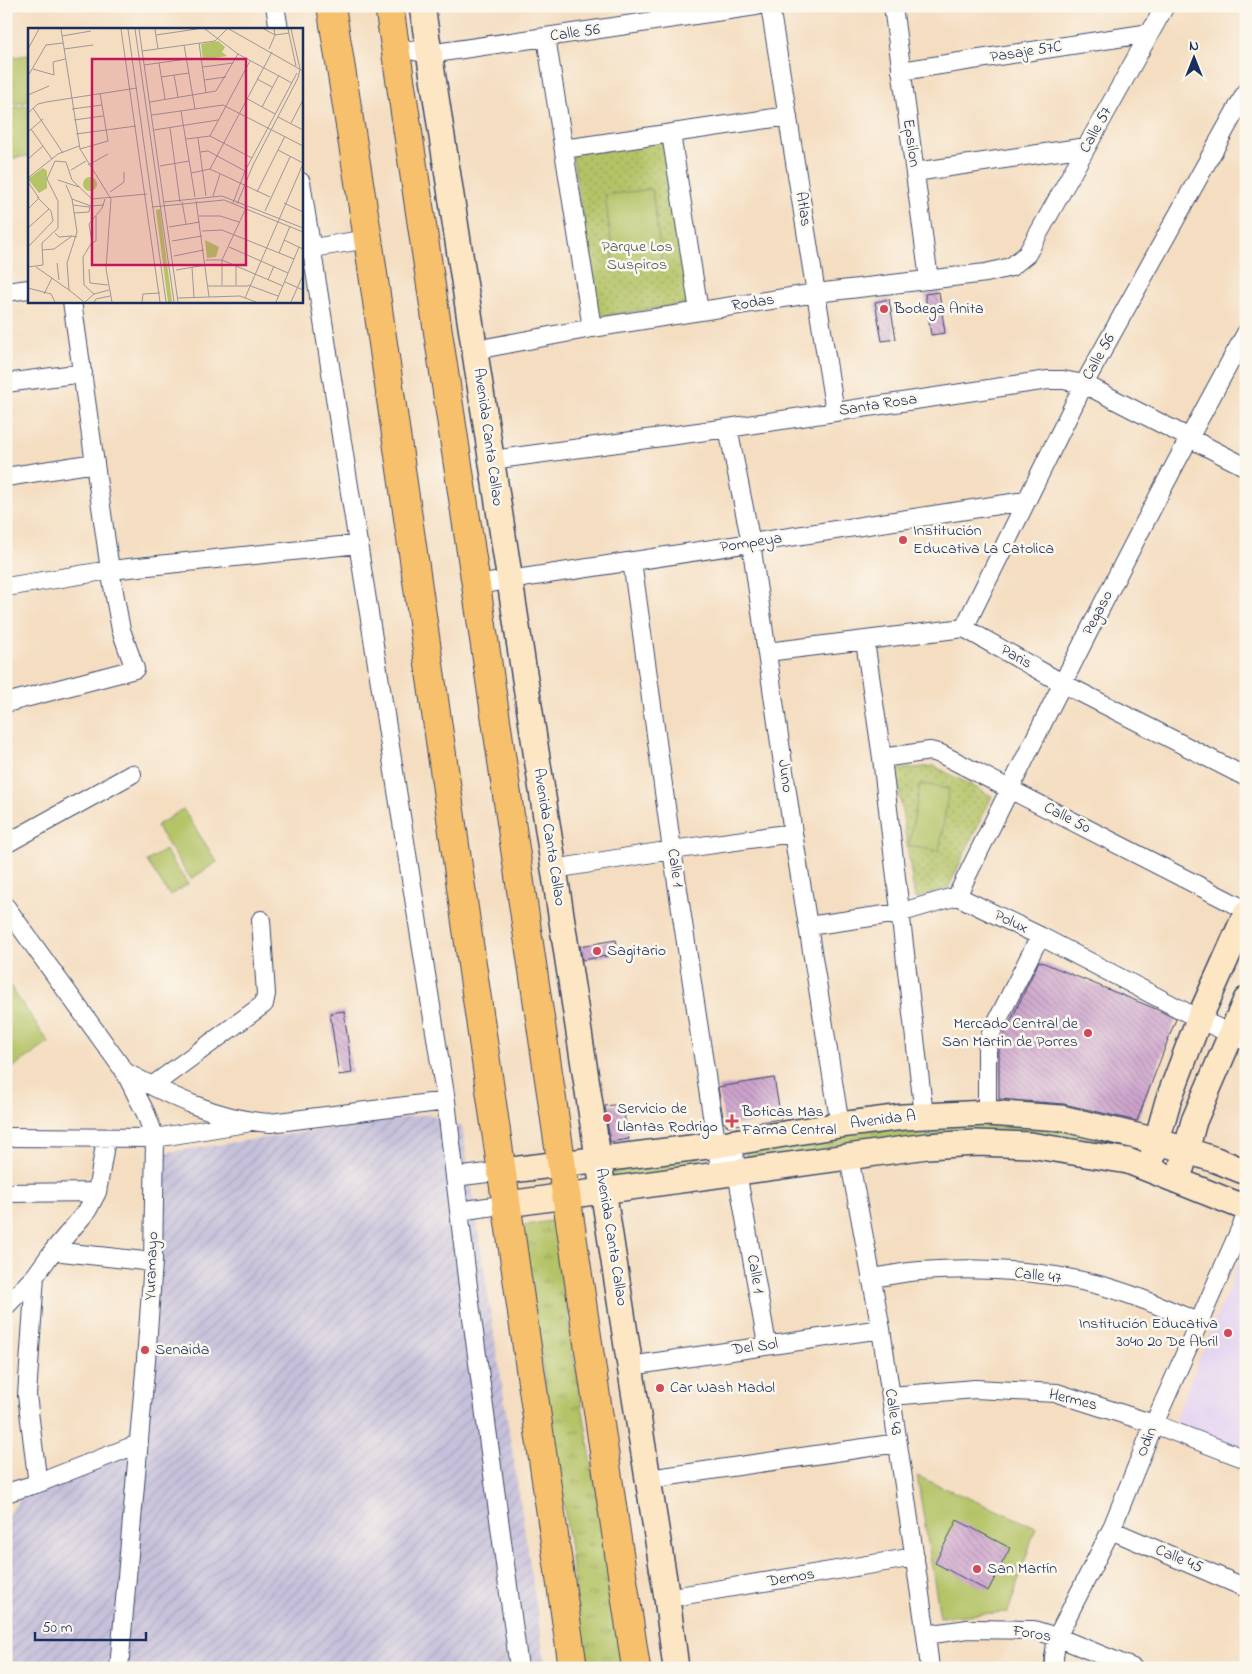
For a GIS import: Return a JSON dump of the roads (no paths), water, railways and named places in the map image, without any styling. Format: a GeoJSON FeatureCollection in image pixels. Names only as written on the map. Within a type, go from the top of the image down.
{"type":"FeatureCollection","features":[{"type":"Feature","properties":{"kind":"main road"},"geometry":{"type":"LineString","coordinates":[[331,6],[368,239],[508,1204],[573,1668]]}},
{"type":"Feature","properties":{"kind":"main road","name":"Avenida Canta Callao"},"geometry":{"type":"LineString","coordinates":[[389,6],[636,1668]]}},
{"type":"Feature","properties":{"kind":"street"},"geometry":{"type":"LineString","coordinates":[[275,6],[279,28]]}},
{"type":"Feature","properties":{"kind":"street","name":"Avenida Canta Callao"},"geometry":{"type":"LineString","coordinates":[[422,6],[630,1366],[649,1479],[676,1668]]}},
{"type":"Feature","properties":{"kind":"street","name":"Calle 56"},"geometry":{"type":"LineString","coordinates":[[395,48],[429,54],[756,6]]}},
{"type":"Feature","properties":{"kind":"street","name":"Atlas"},"geometry":{"type":"LineString","coordinates":[[770,6],[835,412]]}},
{"type":"Feature","properties":{"kind":"street","name":"Epsilon"},"geometry":{"type":"LineString","coordinates":[[893,6],[929,280]]}},
{"type":"Feature","properties":{"kind":"street","name":"Calle 57"},"geometry":{"type":"LineString","coordinates":[[1027,254],[1165,6]]}},
{"type":"Feature","properties":{"kind":"street","name":"Pasaje 57C"},"geometry":{"type":"LineString","coordinates":[[901,71],[1150,33]]}},
{"type":"Feature","properties":{"kind":"street"},"geometry":{"type":"LineString","coordinates":[[546,37],[592,328]]}},
{"type":"Feature","properties":{"kind":"street","name":"Calle 56"},"geometry":{"type":"LineString","coordinates":[[964,628],[1084,384],[1246,92]]}},
{"type":"Feature","properties":{"kind":"street"},"geometry":{"type":"LineString","coordinates":[[564,150],[788,116]]}},
{"type":"Feature","properties":{"kind":"street"},"geometry":{"type":"LineString","coordinates":[[671,134],[699,312]]}},
{"type":"Feature","properties":{"kind":"street"},"geometry":{"type":"LineString","coordinates":[[915,172],[1086,147]]}},
{"type":"Feature","properties":{"kind":"street"},"geometry":{"type":"LineString","coordinates":[[302,196],[306,250],[359,544],[446,1101],[488,1441],[519,1668]]}},
{"type":"Feature","properties":{"kind":"street"},"geometry":{"type":"LineString","coordinates":[[306,250],[368,239]]}},
{"type":"Feature","properties":{"kind":"street","name":"Rodas"},"geometry":{"type":"LineString","coordinates":[[475,350],[592,328],[816,293],[994,271],[1011,266],[1027,254]]}},
{"type":"Feature","properties":{"kind":"street"},"geometry":{"type":"LineString","coordinates":[[6,292],[28,289]]}},
{"type":"Feature","properties":{"kind":"street"},"geometry":{"type":"LineString","coordinates":[[6,703],[135,669],[121,630],[110,570],[72,302]]}},
{"type":"Feature","properties":{"kind":"street","name":"Pegaso"},"geometry":{"type":"LineString","coordinates":[[957,896],[1062,683],[1188,438],[1246,333]]}},
{"type":"Feature","properties":{"kind":"street"},"geometry":{"type":"LineString","coordinates":[[6,383],[82,373]]}},
{"type":"Feature","properties":{"kind":"street","name":"Santa Rosa"},"geometry":{"type":"LineString","coordinates":[[492,460],[728,428],[1048,380],[1063,380],[1084,384],[1246,467]]}},
{"type":"Feature","properties":{"kind":"street","name":"Juno"},"geometry":{"type":"LineString","coordinates":[[728,428],[751,543],[793,833],[840,1125]]}},
{"type":"Feature","properties":{"kind":"street"},"geometry":{"type":"LineString","coordinates":[[6,477],[95,463]]}},
{"type":"Feature","properties":{"kind":"street","name":"Pompeya"},"geometry":{"type":"LineString","coordinates":[[476,584],[1025,501]]}},
{"type":"Feature","properties":{"kind":"street"},"geometry":{"type":"LineString","coordinates":[[6,588],[110,570],[359,544]]}},
{"type":"Feature","properties":{"kind":"street","name":"Calle 1"},"geometry":{"type":"LineString","coordinates":[[632,561],[672,850],[724,1144],[767,1345]]}},
{"type":"Feature","properties":{"kind":"street"},"geometry":{"type":"LineString","coordinates":[[767,652],[964,628]]}},
{"type":"Feature","properties":{"kind":"street","name":"Paris"},"geometry":{"type":"LineString","coordinates":[[964,628],[1062,683],[1246,777]]}},
{"type":"Feature","properties":{"kind":"street"},"geometry":{"type":"LineString","coordinates":[[865,641],[882,758],[924,1115]]}},
{"type":"Feature","properties":{"kind":"street","name":"Calle 50"},"geometry":{"type":"LineString","coordinates":[[882,758],[930,751],[940,754],[1010,788],[1246,912]]}},
{"type":"Feature","properties":{"kind":"street"},"geometry":{"type":"LineString","coordinates":[[6,844],[132,774]]}},
{"type":"Feature","properties":{"kind":"street"},"geometry":{"type":"LineString","coordinates":[[554,869],[793,833]]}},
{"type":"Feature","properties":{"kind":"street"},"geometry":{"type":"LineString","coordinates":[[808,926],[899,913],[957,896]]}},
{"type":"Feature","properties":{"kind":"street","name":"Polux"},"geometry":{"type":"LineString","coordinates":[[957,896],[1040,936],[1238,1038]]}},
{"type":"Feature","properties":{"kind":"street","name":"Yuramayo"},"geometry":{"type":"LineString","coordinates":[[6,907],[125,1072],[146,1114],[155,1138],[153,1262],[119,1668]]}},
{"type":"Feature","properties":{"kind":"street"},"geometry":{"type":"LineString","coordinates":[[1148,1170],[1168,1101],[1199,1019],[1246,912]]}},
{"type":"Feature","properties":{"kind":"street"},"geometry":{"type":"LineString","coordinates":[[152,1086],[264,1004],[266,994],[261,920]]}},
{"type":"Feature","properties":{"kind":"street"},"geometry":{"type":"LineString","coordinates":[[988,1113],[987,1050],[991,1033],[1040,936]]}},
{"type":"Feature","properties":{"kind":"street"},"geometry":{"type":"LineString","coordinates":[[1178,1181],[1194,1121],[1238,1038],[1246,1000]]}},
{"type":"Feature","properties":{"kind":"street"},"geometry":{"type":"LineString","coordinates":[[125,1072],[210,1111],[254,1122],[270,1123],[446,1101]]}},
{"type":"Feature","properties":{"kind":"street","name":"Avenida A"},"geometry":{"type":"LineString","coordinates":[[455,1177],[724,1144],[840,1125],[924,1115],[988,1113],[1061,1118],[1157,1141],[1246,1172]]}},
{"type":"Feature","properties":{"kind":"street"},"geometry":{"type":"LineString","coordinates":[[6,1138],[155,1138],[254,1122]]}},
{"type":"Feature","properties":{"kind":"street"},"geometry":{"type":"LineString","coordinates":[[6,1306],[35,1276],[53,1251],[87,1211],[97,1192],[106,1139]]}},
{"type":"Feature","properties":{"kind":"street","name":"Avenida A"},"geometry":{"type":"LineString","coordinates":[[459,1211],[849,1157],[976,1143],[1030,1145],[1128,1161],[1246,1208]]}},
{"type":"Feature","properties":{"kind":"street","name":"Calle 43"},"geometry":{"type":"LineString","coordinates":[[849,1157],[881,1329],[930,1668]]}},
{"type":"Feature","properties":{"kind":"street"},"geometry":{"type":"LineString","coordinates":[[6,1193],[97,1192]]}},
{"type":"Feature","properties":{"kind":"street","name":"Odin"},"geometry":{"type":"LineString","coordinates":[[1054,1668],[1057,1637],[1112,1530],[1154,1424],[1246,1216]]}},
{"type":"Feature","properties":{"kind":"street"},"geometry":{"type":"LineString","coordinates":[[53,1251],[153,1262]]}},
{"type":"Feature","properties":{"kind":"street","name":"Calle 47"},"geometry":{"type":"LineString","coordinates":[[871,1278],[918,1271],[963,1269],[1040,1274],[1094,1284],[1145,1300],[1198,1322]]}},
{"type":"Feature","properties":{"kind":"street"},"geometry":{"type":"LineString","coordinates":[[35,1276],[27,1395],[37,1477],[36,1484]]}},
{"type":"Feature","properties":{"kind":"street","name":"Del Sol"},"geometry":{"type":"LineString","coordinates":[[630,1366],[881,1329]]}},
{"type":"Feature","properties":{"kind":"street","name":"Hermes"},"geometry":{"type":"LineString","coordinates":[[891,1396],[975,1389],[1058,1393],[1154,1424],[1246,1460]]}},
{"type":"Feature","properties":{"kind":"street"},"geometry":{"type":"LineString","coordinates":[[649,1479],[898,1443]]}},
{"type":"Feature","properties":{"kind":"street"},"geometry":{"type":"LineString","coordinates":[[6,1493],[36,1484],[138,1444]]}},
{"type":"Feature","properties":{"kind":"street","name":"Calle 45"},"geometry":{"type":"LineString","coordinates":[[1112,1530],[1246,1588]]}},
{"type":"Feature","properties":{"kind":"street","name":"Demos"},"geometry":{"type":"LineString","coordinates":[[667,1598],[915,1557]]}},
{"type":"Feature","properties":{"kind":"street","name":"Foros"},"geometry":{"type":"LineString","coordinates":[[926,1634],[968,1629],[1034,1630],[1057,1637],[1133,1668]]}},
{"type":"Feature","properties":{"kind":"place","name":"Bodega Anita"},"geometry":{"type":"Point","coordinates":[884,309]}},
{"type":"Feature","properties":{"kind":"place","name":"Institución Educativa La Catolica"},"geometry":{"type":"Point","coordinates":[903,540]}},
{"type":"Feature","properties":{"kind":"place","name":"Sagitario"},"geometry":{"type":"Point","coordinates":[597,951]}},
{"type":"Feature","properties":{"kind":"place","name":"Mercado Central de San Martin de Porres"},"geometry":{"type":"Point","coordinates":[1088,1033]}},
{"type":"Feature","properties":{"kind":"place","name":"Servicio de Llantas Rodrigo"},"geometry":{"type":"Point","coordinates":[607,1118]}},
{"type":"Feature","properties":{"kind":"place","name":"Boticas Mas Farma Central"},"geometry":{"type":"Point","coordinates":[732,1121]}},
{"type":"Feature","properties":{"kind":"place","name":"Institución Educativa 3040 20 De Abril"},"geometry":{"type":"Point","coordinates":[1228,1333]}},
{"type":"Feature","properties":{"kind":"place","name":"Senaida"},"geometry":{"type":"Point","coordinates":[145,1350]}},
{"type":"Feature","properties":{"kind":"place","name":"Car Wash Madol"},"geometry":{"type":"Point","coordinates":[660,1388]}},
{"type":"Feature","properties":{"kind":"place","name":"San Martín"},"geometry":{"type":"Point","coordinates":[977,1569]}},
{"type":"Feature","properties":{"kind":"park label","name":"Parque Los Suspiros"},"geometry":{"type":"Point","coordinates":[637,256]}}]}
